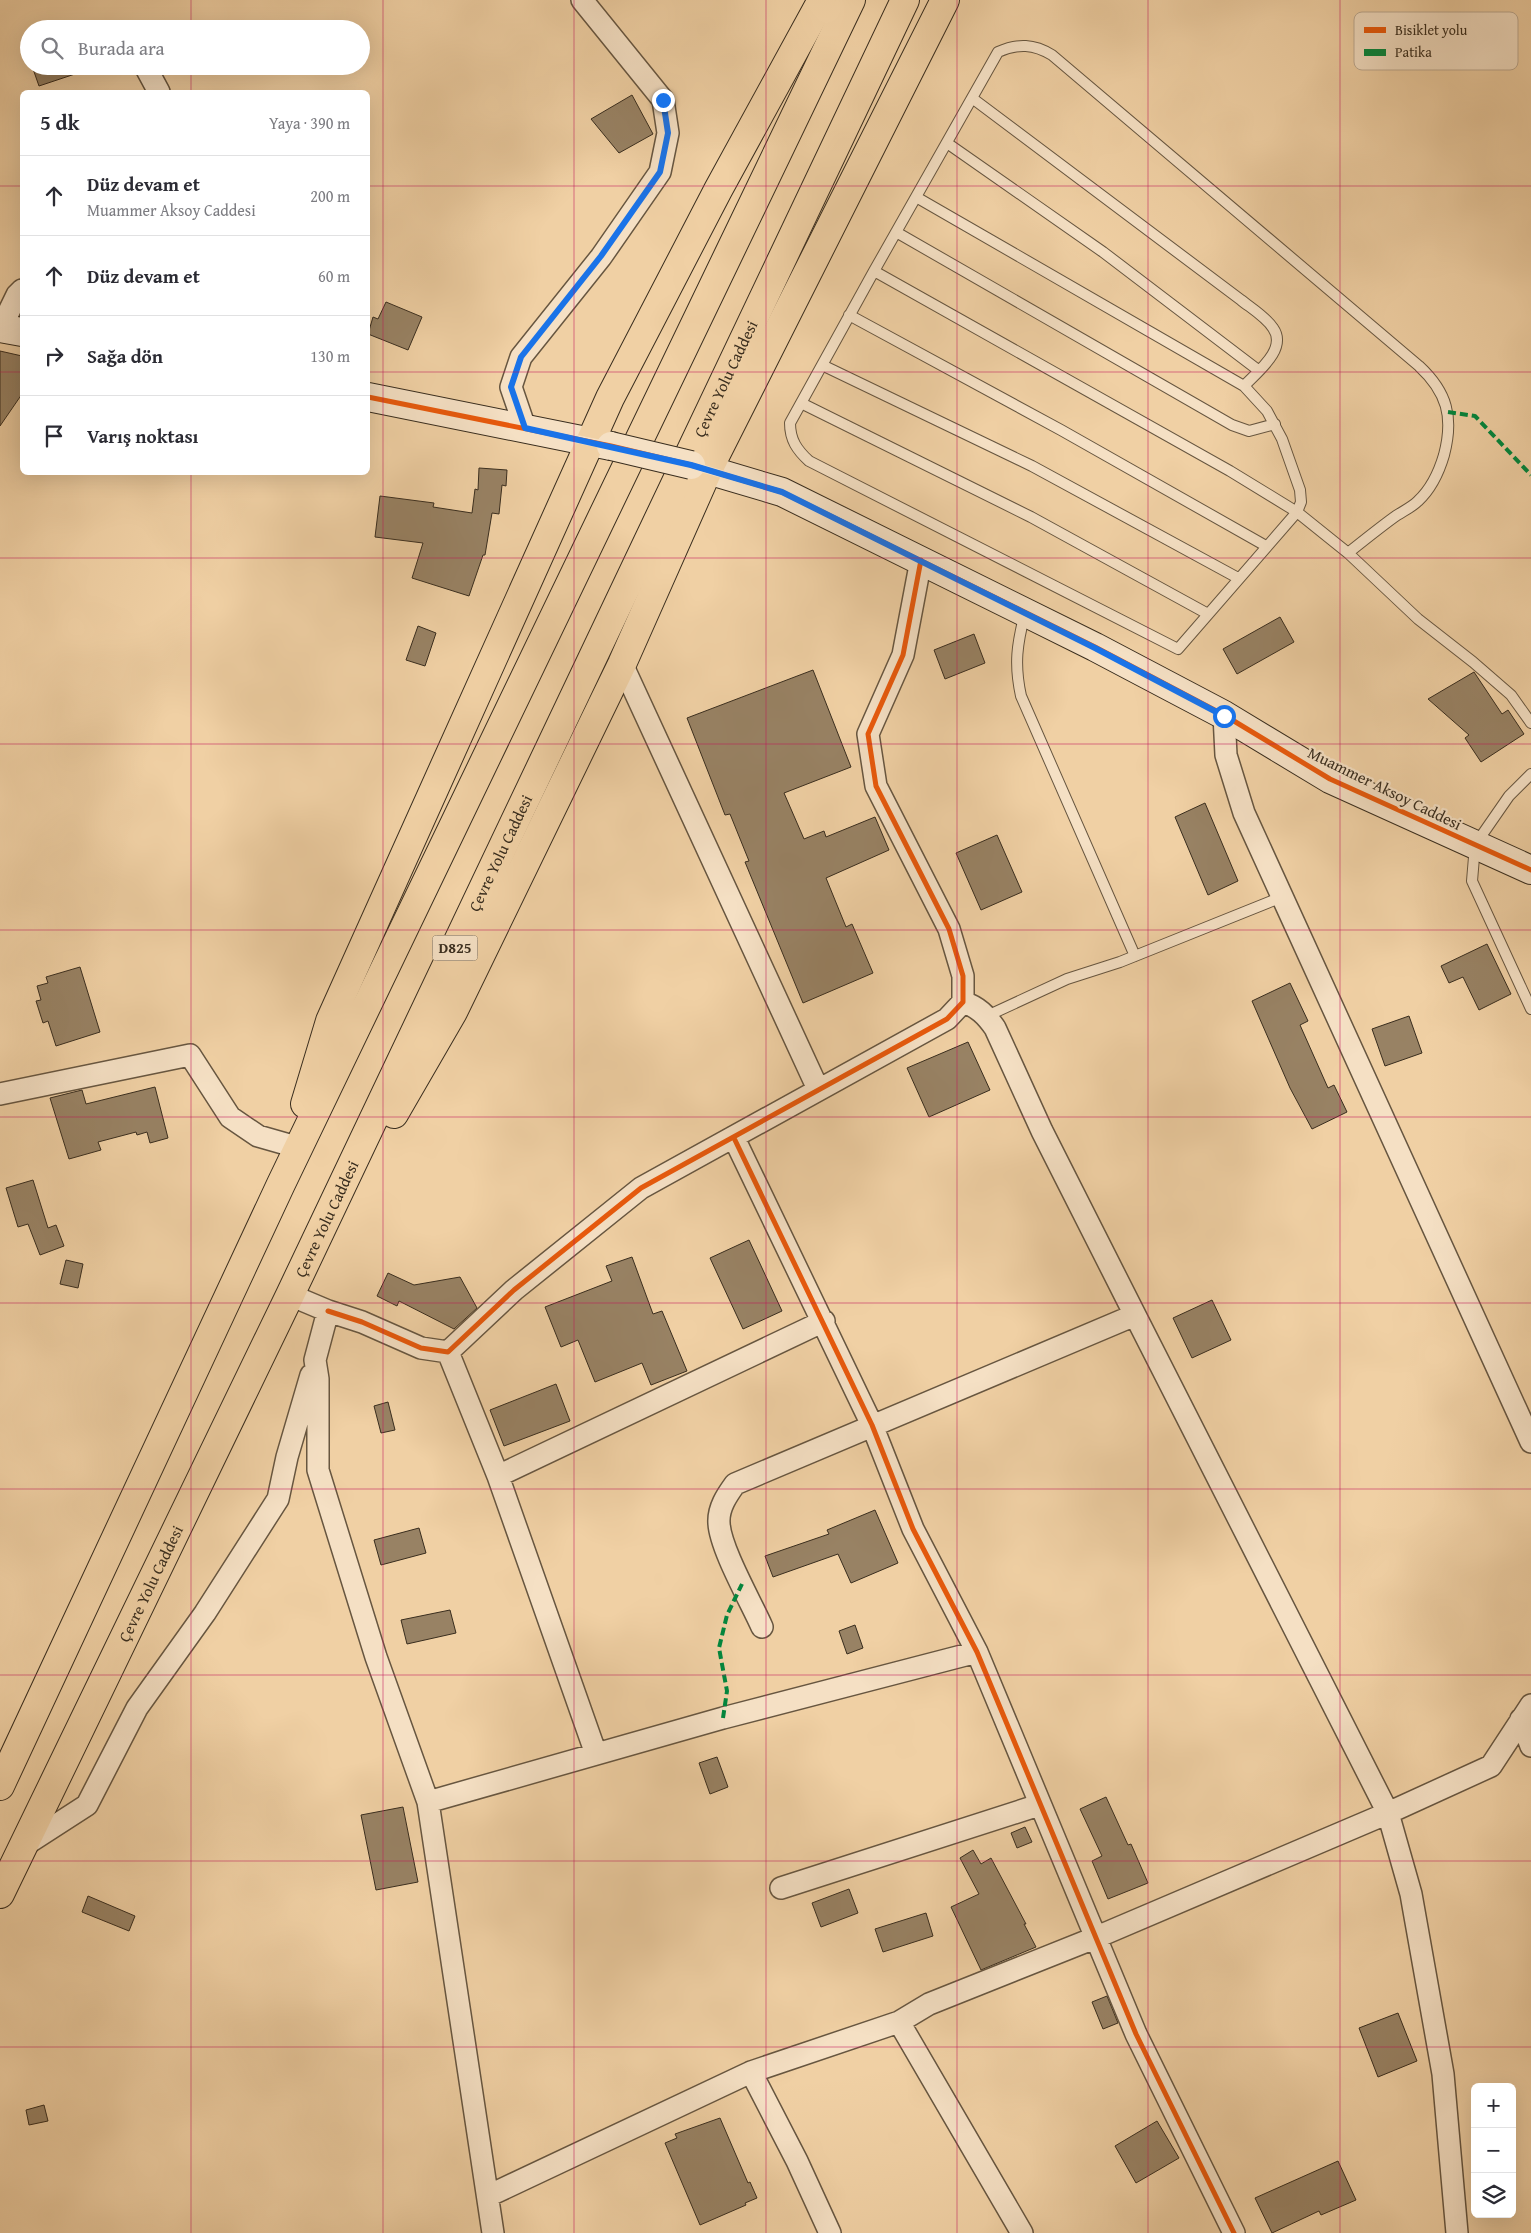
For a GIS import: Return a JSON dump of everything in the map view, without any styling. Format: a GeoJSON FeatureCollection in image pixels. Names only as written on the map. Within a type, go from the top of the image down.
{"type":"FeatureCollection","features":[{"type":"Feature","properties":{"kind":"highway"},"geometry":{"type":"LineString","coordinates":[[281,1184],[330,1021],[602,444],[610,398],[718,190],[822,0]]}},
{"type":"Feature","properties":{"kind":"highway"},"geometry":{"type":"LineString","coordinates":[[0,1786],[281,1184],[851,0]]}},
{"type":"Feature","properties":{"kind":"highway","name":"Çevre Yolu Caddesi"},"geometry":{"type":"LineString","coordinates":[[0,1894],[290,1295],[905,0]]}},
{"type":"Feature","properties":{"kind":"highway"},"geometry":{"type":"LineString","coordinates":[[290,1295],[452,1012],[622,664],[700,467],[945,0]]}},
{"type":"Feature","properties":{"kind":"street"},"geometry":{"type":"LineString","coordinates":[[525,428],[511,387],[521,357],[601,256],[660,172],[668,133],[663,100],[582,0]]}},
{"type":"Feature","properties":{"kind":"street"},"geometry":{"type":"LineString","coordinates":[[150,75],[158,90]]}},
{"type":"Feature","properties":{"kind":"street"},"geometry":{"type":"LineString","coordinates":[[6,330],[17,295],[20,292]]}},
{"type":"Feature","properties":{"kind":"street","name":"Muammer Aksoy Caddesi"},"geometry":{"type":"LineString","coordinates":[[370,397],[602,444],[700,467],[782,492],[1025,612],[1224,716],[1330,778],[1531,870]]}},
{"type":"Feature","properties":{"kind":"street"},"geometry":{"type":"LineString","coordinates":[[448,1352],[514,1290],[641,1188],[947,1019],[963,1002],[963,976],[949,929],[876,786],[868,734],[903,655],[921,560]]}},
{"type":"Feature","properties":{"kind":"street"},"geometry":{"type":"LineString","coordinates":[[622,664],[818,1089]]}},
{"type":"Feature","properties":{"kind":"street"},"geometry":{"type":"LineString","coordinates":[[1224,716],[1226,755],[1244,814],[1531,1442]]}},
{"type":"Feature","properties":{"kind":"street"},"geometry":{"type":"LineString","coordinates":[[963,1002],[974,1006],[987,1016],[995,1028],[1042,1132],[1388,1813],[1412,1894],[1443,2074],[1458,2233]]}},
{"type":"Feature","properties":{"kind":"street"},"geometry":{"type":"LineString","coordinates":[[0,1094],[190,1055],[230,1117],[258,1136],[293,1146]]}},
{"type":"Feature","properties":{"kind":"street"},"geometry":{"type":"LineString","coordinates":[[734,1138],[824,1321],[872,1425],[913,1529],[977,1652],[1136,2034],[1234,2233]]}},
{"type":"Feature","properties":{"kind":"street"},"geometry":{"type":"LineString","coordinates":[[290,1295],[328,1311],[362,1322],[421,1348],[448,1352]]}},
{"type":"Feature","properties":{"kind":"street"},"geometry":{"type":"LineString","coordinates":[[22,1847],[88,1805],[138,1708],[205,1613],[278,1498],[287,1457],[328,1311]]}},
{"type":"Feature","properties":{"kind":"street"},"geometry":{"type":"LineString","coordinates":[[762,1627],[725,1548],[719,1522],[724,1498],[735,1484],[1135,1315]]}},
{"type":"Feature","properties":{"kind":"street"},"geometry":{"type":"LineString","coordinates":[[498,1476],[824,1321]]}},
{"type":"Feature","properties":{"kind":"street"},"geometry":{"type":"LineString","coordinates":[[448,1352],[498,1476],[596,1754]]}},
{"type":"Feature","properties":{"kind":"street"},"geometry":{"type":"LineString","coordinates":[[315,1360],[318,1378],[318,1470],[376,1657],[428,1802],[493,2233]]}},
{"type":"Feature","properties":{"kind":"street"},"geometry":{"type":"LineString","coordinates":[[428,1802],[723,1718],[977,1652]]}},
{"type":"Feature","properties":{"kind":"street"},"geometry":{"type":"LineString","coordinates":[[488,2196],[751,2072],[899,2022],[929,2004],[1097,1937],[1388,1813],[1491,1766],[1526,1712]]}},
{"type":"Feature","properties":{"kind":"street"},"geometry":{"type":"LineString","coordinates":[[1526,1712],[1531,1746]]}},
{"type":"Feature","properties":{"kind":"street"},"geometry":{"type":"LineString","coordinates":[[781,1888],[1040,1805]]}},
{"type":"Feature","properties":{"kind":"street"},"geometry":{"type":"LineString","coordinates":[[899,2022],[1022,2233]]}},
{"type":"Feature","properties":{"kind":"street"},"geometry":{"type":"LineString","coordinates":[[751,2072],[797,2161],[830,2233]]}},
{"type":"Feature","properties":{"kind":"lane"},"geometry":{"type":"LineString","coordinates":[[916,197],[1244,386],[1257,398],[1276,424],[1300,490],[1301,502],[1296,512],[1178,650],[809,460],[794,445],[790,423],[874,271],[998,52],[1024,45],[1044,49],[1429,375],[1444,399],[1450,426],[1448,440],[1435,479],[1418,501],[1395,516],[1348,553]]}},
{"type":"Feature","properties":{"kind":"lane"},"geometry":{"type":"LineString","coordinates":[[972,98],[1241,300],[1272,326],[1277,338],[1275,351],[1244,386]]}},
{"type":"Feature","properties":{"kind":"lane"},"geometry":{"type":"LineString","coordinates":[[947,143],[1103,252],[1258,370]]}},
{"type":"Feature","properties":{"kind":"lane"},"geometry":{"type":"LineString","coordinates":[[896,232],[1232,425],[1249,431],[1276,424]]}},
{"type":"Feature","properties":{"kind":"lane"},"geometry":{"type":"LineString","coordinates":[[874,271],[1230,471],[1296,512],[1348,553],[1418,619],[1473,662],[1511,695],[1531,723]]}},
{"type":"Feature","properties":{"kind":"lane"},"geometry":{"type":"LineString","coordinates":[[850,316],[1062,430],[1266,546]]}},
{"type":"Feature","properties":{"kind":"lane"},"geometry":{"type":"LineString","coordinates":[[822,365],[1032,466],[1238,578]]}},
{"type":"Feature","properties":{"kind":"lane"},"geometry":{"type":"LineString","coordinates":[[801,403],[1031,517],[1208,614]]}},
{"type":"Feature","properties":{"kind":"lane"},"geometry":{"type":"LineString","coordinates":[[1025,612],[1017,646],[1017,677],[1021,696],[1135,956]]}},
{"type":"Feature","properties":{"kind":"lane"},"geometry":{"type":"LineString","coordinates":[[1531,774],[1509,796],[1475,845],[1472,882],[1531,1009]]}},
{"type":"Feature","properties":{"kind":"lane"},"geometry":{"type":"LineString","coordinates":[[987,1016],[1067,979],[1135,956],[1282,897]]}},
{"type":"Feature","properties":{"kind":"building"},"geometry":{"type":"Polygon","coordinates":[[[35,75],[72,75],[39,86],[35,75]]]}},
{"type":"Feature","properties":{"kind":"building"},"geometry":{"type":"Polygon","coordinates":[[[632,95],[653,134],[619,153],[591,119],[632,95]]]}},
{"type":"Feature","properties":{"kind":"building"},"geometry":{"type":"Polygon","coordinates":[[[386,302],[422,317],[408,350],[370,335],[373,317],[378,319],[386,302]]]}},
{"type":"Feature","properties":{"kind":"building"},"geometry":{"type":"Polygon","coordinates":[[[0,351],[20,356],[20,397],[0,426],[0,351]]]}},
{"type":"Feature","properties":{"kind":"building"},"geometry":{"type":"Polygon","coordinates":[[[479,468],[507,470],[506,486],[502,485],[499,514],[492,513],[485,555],[483,555],[469,596],[412,578],[423,543],[375,537],[380,496],[434,503],[433,507],[472,513],[475,489],[478,490],[479,468]]]}},
{"type":"Feature","properties":{"kind":"building"},"geometry":{"type":"Polygon","coordinates":[[[1280,617],[1294,642],[1237,674],[1223,649],[1280,617]]]}},
{"type":"Feature","properties":{"kind":"building"},"geometry":{"type":"Polygon","coordinates":[[[418,626],[436,633],[425,666],[406,660],[418,626]]]}},
{"type":"Feature","properties":{"kind":"building"},"geometry":{"type":"Polygon","coordinates":[[[974,634],[985,663],[945,679],[934,650],[974,634]]]}},
{"type":"Feature","properties":{"kind":"building"},"geometry":{"type":"Polygon","coordinates":[[[813,670],[851,767],[784,793],[804,839],[824,831],[826,837],[875,817],[889,850],[826,878],[846,927],[852,924],[873,973],[803,1003],[745,862],[749,861],[730,814],[725,815],[687,718],[813,670]]]}},
{"type":"Feature","properties":{"kind":"building"},"geometry":{"type":"Polygon","coordinates":[[[1474,672],[1502,714],[1508,710],[1524,734],[1481,762],[1465,738],[1469,735],[1428,699],[1474,672]]]}},
{"type":"Feature","properties":{"kind":"building"},"geometry":{"type":"Polygon","coordinates":[[[1205,803],[1238,881],[1208,895],[1175,817],[1205,803]]]}},
{"type":"Feature","properties":{"kind":"building"},"geometry":{"type":"Polygon","coordinates":[[[997,835],[1022,892],[981,910],[956,853],[997,835]]]}},
{"type":"Feature","properties":{"kind":"building"},"geometry":{"type":"Polygon","coordinates":[[[1487,944],[1511,994],[1479,1010],[1463,977],[1449,983],[1441,966],[1487,944]]]}},
{"type":"Feature","properties":{"kind":"building"},"geometry":{"type":"Polygon","coordinates":[[[80,967],[100,1032],[56,1046],[48,1021],[43,1023],[36,1001],[41,1000],[37,986],[48,983],[46,977],[80,967]]]}},
{"type":"Feature","properties":{"kind":"building"},"geometry":{"type":"Polygon","coordinates":[[[1290,983],[1308,1021],[1300,1025],[1328,1088],[1334,1085],[1347,1112],[1312,1129],[1290,1088],[1252,1001],[1290,983]]]}},
{"type":"Feature","properties":{"kind":"building"},"geometry":{"type":"Polygon","coordinates":[[[1409,1016],[1422,1053],[1385,1066],[1372,1029],[1409,1016]]]}},
{"type":"Feature","properties":{"kind":"building"},"geometry":{"type":"Polygon","coordinates":[[[968,1042],[990,1090],[929,1117],[907,1068],[968,1042]]]}},
{"type":"Feature","properties":{"kind":"building"},"geometry":{"type":"Polygon","coordinates":[[[155,1087],[168,1138],[150,1143],[147,1132],[137,1135],[136,1132],[98,1142],[101,1150],[69,1159],[50,1098],[82,1090],[86,1104],[155,1087]]]}},
{"type":"Feature","properties":{"kind":"building"},"geometry":{"type":"Polygon","coordinates":[[[33,1180],[48,1228],[56,1225],[64,1246],[40,1255],[28,1224],[18,1227],[6,1188],[33,1180]]]}},
{"type":"Feature","properties":{"kind":"building"},"geometry":{"type":"Polygon","coordinates":[[[749,1240],[782,1311],[743,1329],[710,1258],[749,1240]]]}},
{"type":"Feature","properties":{"kind":"building"},"geometry":{"type":"Polygon","coordinates":[[[632,1257],[653,1314],[662,1311],[687,1371],[651,1385],[642,1363],[595,1382],[578,1340],[561,1347],[545,1307],[612,1281],[606,1266],[632,1257]]]}},
{"type":"Feature","properties":{"kind":"building"},"geometry":{"type":"Polygon","coordinates":[[[66,1260],[83,1264],[78,1288],[60,1284],[66,1260]]]}},
{"type":"Feature","properties":{"kind":"building"},"geometry":{"type":"Polygon","coordinates":[[[388,1273],[414,1285],[460,1277],[477,1308],[454,1329],[399,1301],[397,1306],[377,1296],[388,1273]]]}},
{"type":"Feature","properties":{"kind":"building"},"geometry":{"type":"Polygon","coordinates":[[[1212,1300],[1231,1340],[1192,1358],[1173,1318],[1212,1300]]]}},
{"type":"Feature","properties":{"kind":"building"},"geometry":{"type":"Polygon","coordinates":[[[556,1384],[570,1421],[504,1446],[490,1410],[556,1384]]]}},
{"type":"Feature","properties":{"kind":"building"},"geometry":{"type":"Polygon","coordinates":[[[388,1402],[395,1430],[381,1433],[374,1406],[388,1402]]]}},
{"type":"Feature","properties":{"kind":"building"},"geometry":{"type":"Polygon","coordinates":[[[875,1510],[898,1563],[851,1583],[838,1554],[773,1577],[765,1556],[829,1534],[827,1530],[875,1510]]]}},
{"type":"Feature","properties":{"kind":"building"},"geometry":{"type":"Polygon","coordinates":[[[419,1528],[426,1553],[381,1565],[374,1540],[419,1528]]]}},
{"type":"Feature","properties":{"kind":"building"},"geometry":{"type":"Polygon","coordinates":[[[450,1610],[456,1633],[407,1644],[401,1620],[450,1610]]]}},
{"type":"Feature","properties":{"kind":"building"},"geometry":{"type":"Polygon","coordinates":[[[855,1625],[863,1648],[847,1654],[839,1631],[855,1625]]]}},
{"type":"Feature","properties":{"kind":"building"},"geometry":{"type":"Polygon","coordinates":[[[717,1757],[728,1787],[710,1794],[699,1763],[717,1757]]]}},
{"type":"Feature","properties":{"kind":"building"},"geometry":{"type":"Polygon","coordinates":[[[1106,1797],[1128,1845],[1131,1844],[1148,1883],[1108,1899],[1092,1861],[1102,1856],[1080,1809],[1106,1797]]]}},
{"type":"Feature","properties":{"kind":"building"},"geometry":{"type":"Polygon","coordinates":[[[403,1807],[418,1882],[376,1890],[361,1815],[403,1807]]]}},
{"type":"Feature","properties":{"kind":"building"},"geometry":{"type":"Polygon","coordinates":[[[1025,1827],[1032,1842],[1017,1848],[1011,1833],[1025,1827]]]}},
{"type":"Feature","properties":{"kind":"building"},"geometry":{"type":"Polygon","coordinates":[[[973,1850],[981,1864],[991,1858],[1036,1947],[981,1970],[951,1907],[979,1894],[960,1858],[973,1850]]]}},
{"type":"Feature","properties":{"kind":"building"},"geometry":{"type":"Polygon","coordinates":[[[849,1889],[858,1913],[821,1927],[812,1903],[849,1889]]]}},
{"type":"Feature","properties":{"kind":"building"},"geometry":{"type":"Polygon","coordinates":[[[88,1896],[135,1916],[129,1931],[82,1912],[88,1896]]]}},
{"type":"Feature","properties":{"kind":"building"},"geometry":{"type":"Polygon","coordinates":[[[926,1913],[933,1936],[883,1952],[875,1929],[926,1913]]]}},
{"type":"Feature","properties":{"kind":"building"},"geometry":{"type":"Polygon","coordinates":[[[1107,1996],[1118,2023],[1103,2029],[1092,2002],[1107,1996]]]}},
{"type":"Feature","properties":{"kind":"building"},"geometry":{"type":"Polygon","coordinates":[[[1398,2013],[1417,2061],[1378,2077],[1359,2028],[1398,2013]]]}},
{"type":"Feature","properties":{"kind":"building"},"geometry":{"type":"Polygon","coordinates":[[[44,2105],[48,2121],[29,2125],[26,2110],[44,2105]]]}},
{"type":"Feature","properties":{"kind":"building"},"geometry":{"type":"Polygon","coordinates":[[[720,2118],[748,2183],[750,2182],[757,2198],[745,2203],[746,2205],[700,2225],[665,2143],[677,2138],[675,2134],[720,2118]]]}},
{"type":"Feature","properties":{"kind":"building"},"geometry":{"type":"Polygon","coordinates":[[[1157,2121],[1179,2158],[1136,2183],[1115,2146],[1157,2121]]]}},
{"type":"Feature","properties":{"kind":"building"},"geometry":{"type":"Polygon","coordinates":[[[1338,2161],[1356,2200],[1321,2215],[1319,2211],[1272,2233],[1255,2198],[1338,2161]]]}},
{"type":"Feature","properties":{"kind":"marked path"},"geometry":{"type":"LineString","coordinates":[[1448,412],[1475,416],[1531,475]]}},
{"type":"Feature","properties":{"kind":"marked path"},"geometry":{"type":"LineString","coordinates":[[723,1718],[727,1691],[719,1648],[727,1615],[742,1584]]}},
{"type":"Feature","properties":{"kind":"cycle path"},"geometry":{"type":"LineString","coordinates":[[370,397],[611,446],[691,465],[782,492],[1095,647],[1224,715],[1330,779],[1531,870]]}},
{"type":"Feature","properties":{"kind":"cycle path"},"geometry":{"type":"LineString","coordinates":[[328,1311],[362,1322],[421,1348],[448,1352],[514,1290],[641,1188],[947,1019],[963,1002],[963,976],[949,929],[876,786],[868,734],[903,655],[921,560]]}},
{"type":"Feature","properties":{"kind":"cycle path"},"geometry":{"type":"LineString","coordinates":[[734,1138],[872,1425],[913,1529],[977,1652],[1136,2034],[1234,2233]]}},
{"type":"Feature","properties":{"kind":"route"},"geometry":{"type":"LineString","coordinates":[[663,100],[668,133],[660,172],[601,256],[521,357],[511,387],[525,428],[691,465],[782,492],[1095,648],[1224,716]]}}]}
